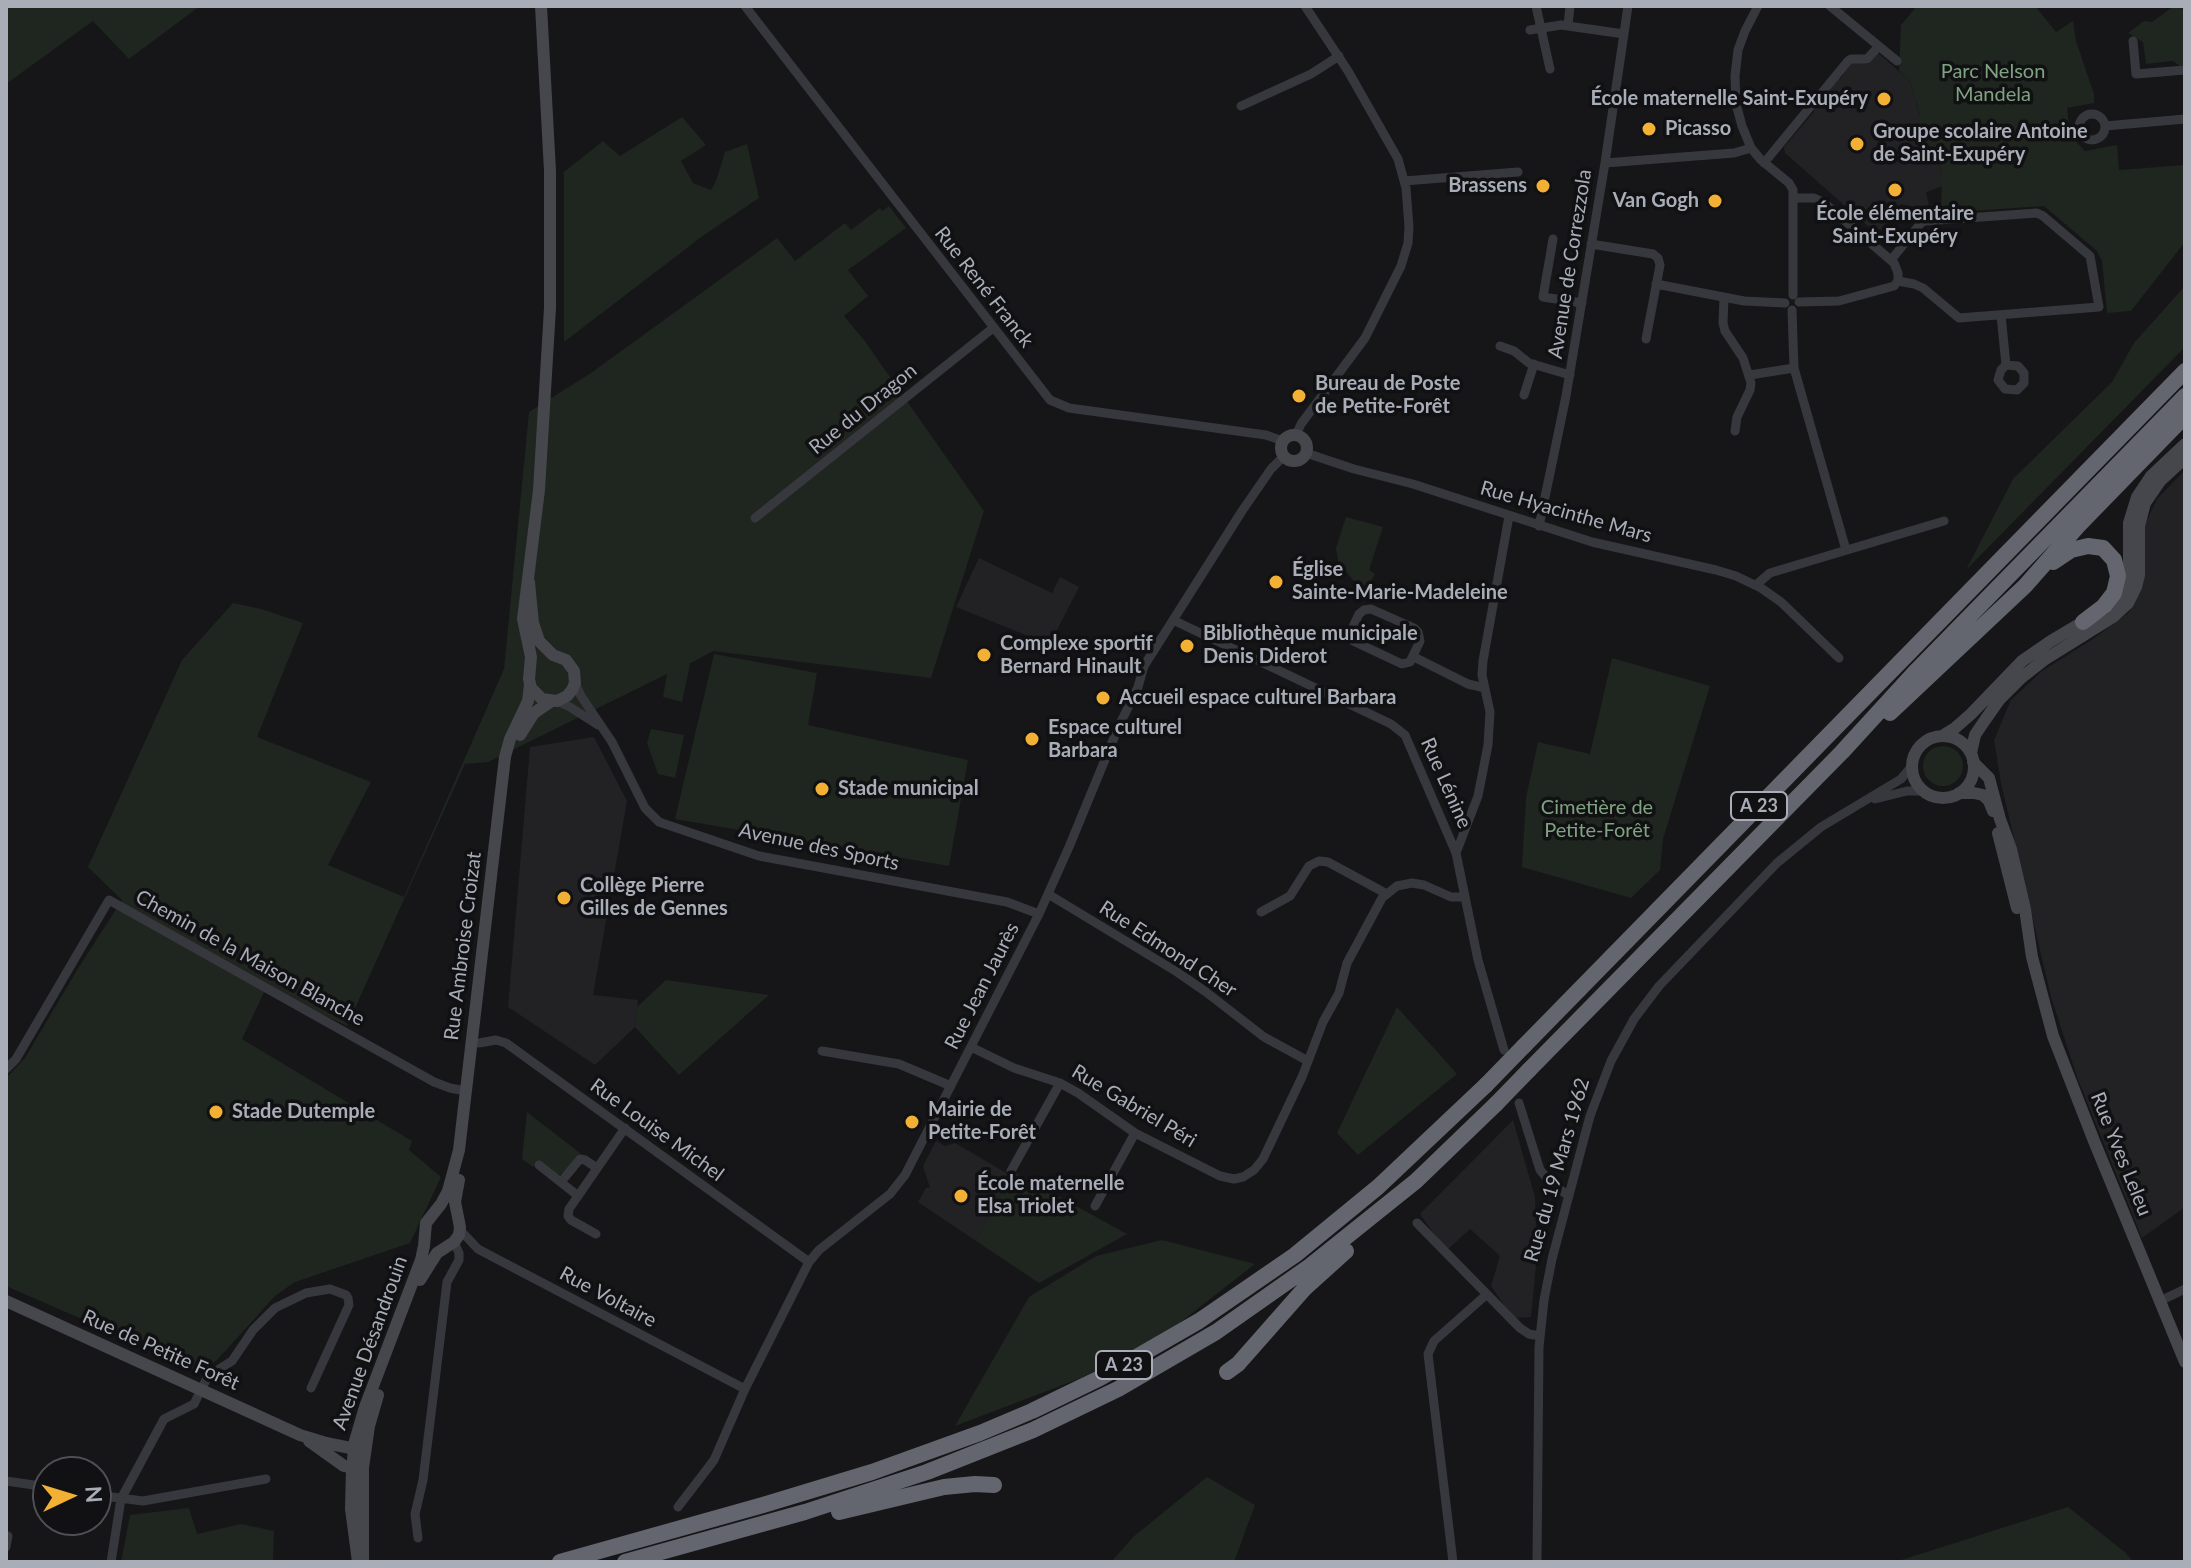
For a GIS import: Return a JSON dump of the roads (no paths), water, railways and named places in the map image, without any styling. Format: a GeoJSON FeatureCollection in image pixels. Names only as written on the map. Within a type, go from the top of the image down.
{"type":"FeatureCollection","features":[{"type":"Feature","properties":{"kind":"highway","name":"A 23"},"geometry":{"type":"LineString","coordinates":[[560,1562],[872,1472],[980,1433],[1092,1382],[1191,1326],[1260,1281],[1389,1178],[1486,1085],[2185,371]]}},
{"type":"Feature","properties":{"kind":"highway","name":"A 23"},"geometry":{"type":"LineString","coordinates":[[625,1562],[850,1498],[1015,1438],[1100,1398],[1185,1351],[1265,1299],[1331,1250],[1441,1158],[1496,1104],[1842,752],[1917,670],[2185,396]]}},
{"type":"Feature","properties":{"kind":"highway"},"geometry":{"type":"LineString","coordinates":[[1842,752],[1884,719],[1983,628],[2185,416]]}},
{"type":"Feature","properties":{"kind":"highway"},"geometry":{"type":"LineString","coordinates":[[2025,586],[2071,550],[2088,546],[2103,548],[2116,564],[2116,586],[2107,603],[2083,622]]}},
{"type":"Feature","properties":{"kind":"highway"},"geometry":{"type":"LineString","coordinates":[[1227,1372],[1238,1364],[1305,1288],[1350,1247],[1389,1203]]}},
{"type":"Feature","properties":{"kind":"highway"},"geometry":{"type":"LineString","coordinates":[[742,1529],[804,1521],[944,1487],[994,1485]]}},
{"type":"Feature","properties":{"kind":"main road"},"geometry":{"type":"LineString","coordinates":[[529,582],[535,633],[540,643],[570,664],[574,671],[575,683],[569,695],[554,701],[537,696],[530,685],[530,653],[523,619],[544,420],[551,272],[548,109],[541,6]]}},
{"type":"Feature","properties":{"kind":"main road"},"geometry":{"type":"LineString","coordinates":[[1296,435],[1306,442],[1306,453],[1302,459],[1294,461],[1284,456],[1281,449],[1283,441],[1296,435]]}},
{"type":"Feature","properties":{"kind":"main road"},"geometry":{"type":"LineString","coordinates":[[2185,444],[2147,481],[2135,501],[2129,523],[2130,573],[2125,591],[2109,609],[2022,661],[1955,728],[1921,745],[1913,757],[1912,766],[1915,780],[1924,791],[1940,798],[1959,793],[1972,778],[1974,739],[1999,700],[2044,660],[2113,617],[2128,603],[2139,575],[2138,533],[2142,509],[2154,487],[2185,458]]}},
{"type":"Feature","properties":{"kind":"main road"},"geometry":{"type":"LineString","coordinates":[[531,668],[539,659],[553,655]]}},
{"type":"Feature","properties":{"kind":"main road","name":"Rue Ambroise Croizat"},"geometry":{"type":"LineString","coordinates":[[436,1212],[448,1191],[460,1143],[504,763],[510,739],[528,701],[530,685]]}},
{"type":"Feature","properties":{"kind":"main road","name":"Rue Ambroise Croizat"},"geometry":{"type":"LineString","coordinates":[[459,1224],[455,1197],[468,1139],[513,756],[525,724],[536,710],[554,701]]}},
{"type":"Feature","properties":{"kind":"main road"},"geometry":{"type":"LineString","coordinates":[[1942,736],[1959,740],[1972,758]]}},
{"type":"Feature","properties":{"kind":"main road","name":"Rue Yves Leleu"},"geometry":{"type":"LineString","coordinates":[[1972,758],[1989,778],[2009,841],[2025,909],[2032,957]]}},
{"type":"Feature","properties":{"kind":"main road","name":"Rue Yves Leleu"},"geometry":{"type":"LineString","coordinates":[[1959,793],[1980,794],[1992,805],[2022,928],[2060,1053],[2185,1362]]}},
{"type":"Feature","properties":{"kind":"main road"},"geometry":{"type":"LineString","coordinates":[[448,1211],[459,1224],[450,1244],[434,1244],[428,1238],[427,1220],[436,1212],[448,1211]]}},
{"type":"Feature","properties":{"kind":"main road","name":"Avenue Désandrouin"},"geometry":{"type":"LineString","coordinates":[[360,1562],[357,1468],[365,1407],[421,1260],[426,1232]]}},
{"type":"Feature","properties":{"kind":"main road","name":"Avenue Désandrouin"},"geometry":{"type":"LineString","coordinates":[[360,1450],[390,1358],[424,1273],[437,1253],[450,1244]]}},
{"type":"Feature","properties":{"kind":"main road","name":"Rue de Petite Forêt"},"geometry":{"type":"LineString","coordinates":[[6,1301],[300,1435],[360,1450]]}},
{"type":"Feature","properties":{"kind":"main road","name":"Rue de Petite Forêt"},"geometry":{"type":"LineString","coordinates":[[300,1435],[339,1463],[357,1468]]}},
{"type":"Feature","properties":{"kind":"street","name":"Rue René Franck"},"geometry":{"type":"LineString","coordinates":[[745,6],[1045,397],[1069,408],[1266,435],[1283,441]]}},
{"type":"Feature","properties":{"kind":"street"},"geometry":{"type":"LineString","coordinates":[[1296,435],[1360,346],[1401,266],[1409,227],[1404,181],[1391,146],[1339,56],[1305,6]]}},
{"type":"Feature","properties":{"kind":"street"},"geometry":{"type":"LineString","coordinates":[[1536,6],[1550,69]]}},
{"type":"Feature","properties":{"kind":"street"},"geometry":{"type":"LineString","coordinates":[[1568,25],[1570,6]]}},
{"type":"Feature","properties":{"kind":"street","name":"Avenue de Correzzola"},"geometry":{"type":"LineString","coordinates":[[1539,526],[1570,375],[1628,6]]}},
{"type":"Feature","properties":{"kind":"street"},"geometry":{"type":"LineString","coordinates":[[1758,6],[1738,50],[1735,76],[1738,111],[1751,148],[1793,190],[1794,368],[1846,550]]}},
{"type":"Feature","properties":{"kind":"street"},"geometry":{"type":"LineString","coordinates":[[1830,6],[1897,61]]}},
{"type":"Feature","properties":{"kind":"street"},"geometry":{"type":"LineString","coordinates":[[1530,30],[1568,25],[1624,34]]}},
{"type":"Feature","properties":{"kind":"street"},"geometry":{"type":"LineString","coordinates":[[2133,41],[2136,74],[2185,70]]}},
{"type":"Feature","properties":{"kind":"street"},"geometry":{"type":"LineString","coordinates":[[1764,163],[1848,61],[1867,59],[1879,46]]}},
{"type":"Feature","properties":{"kind":"street"},"geometry":{"type":"LineString","coordinates":[[1241,106],[1311,74],[1339,56]]}},
{"type":"Feature","properties":{"kind":"street"},"geometry":{"type":"LineString","coordinates":[[2105,126],[2185,119]]}},
{"type":"Feature","properties":{"kind":"street"},"geometry":{"type":"LineString","coordinates":[[1605,163],[1734,153],[1751,148]]}},
{"type":"Feature","properties":{"kind":"street"},"geometry":{"type":"LineString","coordinates":[[1404,181],[1518,172]]}},
{"type":"Feature","properties":{"kind":"street"},"geometry":{"type":"LineString","coordinates":[[1656,284],[1748,302],[1839,301],[1894,286],[1898,281],[1897,268],[1891,260],[1819,200],[1794,198]]}},
{"type":"Feature","properties":{"kind":"street"},"geometry":{"type":"LineString","coordinates":[[1891,260],[1925,221],[2037,213],[2090,256],[2099,307],[1956,317],[1923,288],[1898,281]]}},
{"type":"Feature","properties":{"kind":"street"},"geometry":{"type":"LineString","coordinates":[[1553,239],[1543,297],[1582,303]]}},
{"type":"Feature","properties":{"kind":"street"},"geometry":{"type":"LineString","coordinates":[[1591,244],[1655,255],[1660,262],[1646,339]]}},
{"type":"Feature","properties":{"kind":"street"},"geometry":{"type":"LineString","coordinates":[[1724,298],[1725,331],[1742,354],[1750,375],[1750,390],[1737,417],[1735,431]]}},
{"type":"Feature","properties":{"kind":"street"},"geometry":{"type":"LineString","coordinates":[[2001,315],[2006,365]]}},
{"type":"Feature","properties":{"kind":"street","name":"Rue du Dragon"},"geometry":{"type":"LineString","coordinates":[[755,518],[993,328]]}},
{"type":"Feature","properties":{"kind":"street"},"geometry":{"type":"LineString","coordinates":[[1500,346],[1534,364],[1570,375]]}},
{"type":"Feature","properties":{"kind":"street"},"geometry":{"type":"LineString","coordinates":[[1524,395],[1534,364]]}},
{"type":"Feature","properties":{"kind":"street"},"geometry":{"type":"LineString","coordinates":[[1750,375],[1794,368]]}},
{"type":"Feature","properties":{"kind":"street","name":"Rue Hyacinthe Mars"},"geometry":{"type":"LineString","coordinates":[[1306,453],[1592,542],[1716,570],[1756,585],[1791,611],[1839,658]]}},
{"type":"Feature","properties":{"kind":"street","name":"Rue Jean Jaurès"},"geometry":{"type":"LineString","coordinates":[[678,1507],[714,1460],[745,1389],[809,1262],[819,1250],[870,1212],[898,1186],[1039,914],[1144,666],[1256,490],[1284,456]]}},
{"type":"Feature","properties":{"kind":"street"},"geometry":{"type":"LineString","coordinates":[[1456,853],[1475,803],[1486,760],[1490,712],[1482,675],[1483,661],[1509,516]]}},
{"type":"Feature","properties":{"kind":"street"},"geometry":{"type":"LineString","coordinates":[[1756,585],[1770,573],[1944,521]]}},
{"type":"Feature","properties":{"kind":"street"},"geometry":{"type":"LineString","coordinates":[[1374,610],[1417,630],[1420,638],[1414,657],[1402,664],[1355,643],[1351,631],[1361,611],[1374,610]]}},
{"type":"Feature","properties":{"kind":"street","name":"Rue Lénine"},"geometry":{"type":"LineString","coordinates":[[1173,620],[1399,729],[1407,739],[1456,853],[1483,979],[1504,1050]]}},
{"type":"Feature","properties":{"kind":"street"},"geometry":{"type":"LineString","coordinates":[[1414,657],[1468,684],[1485,688]]}},
{"type":"Feature","properties":{"kind":"street","name":"Avenue des Sports"},"geometry":{"type":"LineString","coordinates":[[575,683],[612,742],[645,808],[655,820],[667,826],[766,858],[1007,902],[1039,914]]}},
{"type":"Feature","properties":{"kind":"street"},"geometry":{"type":"LineString","coordinates":[[554,701],[584,715],[603,730]]}},
{"type":"Feature","properties":{"kind":"street","name":"Rue du 19 Mars 1962"},"geometry":{"type":"LineString","coordinates":[[1537,1562],[1540,1336],[1546,1283],[1598,1093],[1617,1050],[1641,1010],[1675,968],[1784,856],[1830,821],[1901,779],[1912,766]]}},
{"type":"Feature","properties":{"kind":"street","name":"Rue du 19 Mars 1962"},"geometry":{"type":"LineString","coordinates":[[1864,802],[1924,791]]}},
{"type":"Feature","properties":{"kind":"street"},"geometry":{"type":"LineString","coordinates":[[1261,912],[1290,896],[1307,868],[1319,861],[1328,862],[1387,894],[1397,886],[1412,883],[1451,897],[1465,897]]}},
{"type":"Feature","properties":{"kind":"street","name":"Rue Edmond Cher"},"geometry":{"type":"LineString","coordinates":[[1048,894],[1183,976],[1264,1037],[1308,1061]]}},
{"type":"Feature","properties":{"kind":"street","name":"Rue Gabriel Péri"},"geometry":{"type":"LineString","coordinates":[[971,1047],[1014,1068],[1060,1083],[1135,1133],[1220,1176],[1243,1177],[1260,1163],[1341,988],[1347,963],[1387,894]]}},
{"type":"Feature","properties":{"kind":"street","name":"Chemin de la Maison Blanche"},"geometry":{"type":"LineString","coordinates":[[6,1069],[16,1059],[109,900],[434,1082],[466,1091]]}},
{"type":"Feature","properties":{"kind":"street","name":"Rue Louise Michel"},"geometry":{"type":"LineString","coordinates":[[479,1043],[496,1040],[506,1043],[809,1262]]}},
{"type":"Feature","properties":{"kind":"street"},"geometry":{"type":"LineString","coordinates":[[822,1051],[899,1064],[951,1086]]}},
{"type":"Feature","properties":{"kind":"street"},"geometry":{"type":"LineString","coordinates":[[1011,1171],[1060,1083]]}},
{"type":"Feature","properties":{"kind":"street"},"geometry":{"type":"LineString","coordinates":[[1519,1103],[1540,1170],[1547,1181],[1569,1196]]}},
{"type":"Feature","properties":{"kind":"street"},"geometry":{"type":"LineString","coordinates":[[596,1234],[568,1216],[570,1206],[625,1128]]}},
{"type":"Feature","properties":{"kind":"street"},"geometry":{"type":"LineString","coordinates":[[1095,1206],[1135,1133]]}},
{"type":"Feature","properties":{"kind":"street"},"geometry":{"type":"LineString","coordinates":[[561,1182],[580,1159],[597,1168]]}},
{"type":"Feature","properties":{"kind":"street"},"geometry":{"type":"LineString","coordinates":[[539,1165],[577,1195]]}},
{"type":"Feature","properties":{"kind":"street"},"geometry":{"type":"LineString","coordinates":[[1417,1223],[1524,1332],[1540,1336]]}},
{"type":"Feature","properties":{"kind":"street","name":"Rue Voltaire"},"geometry":{"type":"LineString","coordinates":[[459,1224],[471,1243],[488,1255],[745,1389]]}},
{"type":"Feature","properties":{"kind":"street"},"geometry":{"type":"LineString","coordinates":[[418,1538],[415,1514],[423,1480],[447,1282],[459,1260],[459,1253],[450,1244]]}},
{"type":"Feature","properties":{"kind":"street"},"geometry":{"type":"LineString","coordinates":[[111,1562],[121,1499],[164,1419],[194,1404],[208,1376],[232,1361],[248,1336],[270,1312],[301,1294],[330,1289],[346,1295],[349,1303],[311,1388]]}},
{"type":"Feature","properties":{"kind":"street"},"geometry":{"type":"LineString","coordinates":[[2160,1301],[2185,1289]]}},
{"type":"Feature","properties":{"kind":"street"},"geometry":{"type":"LineString","coordinates":[[1453,1562],[1428,1354],[1434,1341],[1486,1295]]}},
{"type":"Feature","properties":{"kind":"street"},"geometry":{"type":"LineString","coordinates":[[112,1498],[143,1501],[266,1479]]}},
{"type":"Feature","properties":{"kind":"street"},"geometry":{"type":"LineString","coordinates":[[6,1481],[32,1485]]}},
{"type":"Feature","properties":{"kind":"street"},"geometry":{"type":"LineString","coordinates":[[6,1547],[8,1536]]}},
{"type":"Feature","properties":{"kind":"place","name":"École maternelle Saint-Exupéry"},"geometry":{"type":"Point","coordinates":[1884,99]}},
{"type":"Feature","properties":{"kind":"place","name":"Picasso"},"geometry":{"type":"Point","coordinates":[1649,129]}},
{"type":"Feature","properties":{"kind":"place","name":"Groupe scolaire Antoine de Saint-Exupéry"},"geometry":{"type":"Point","coordinates":[1857,144]}},
{"type":"Feature","properties":{"kind":"place","name":"Brassens"},"geometry":{"type":"Point","coordinates":[1543,186]}},
{"type":"Feature","properties":{"kind":"place","name":"École élémentaire Saint-Exupéry"},"geometry":{"type":"Point","coordinates":[1895,190]}},
{"type":"Feature","properties":{"kind":"place","name":"Van Gogh"},"geometry":{"type":"Point","coordinates":[1715,201]}},
{"type":"Feature","properties":{"kind":"place","name":"Bureau de Poste de Petite-Forêt"},"geometry":{"type":"Point","coordinates":[1299,396]}},
{"type":"Feature","properties":{"kind":"place","name":"Église Sainte-Marie-Madeleine"},"geometry":{"type":"Point","coordinates":[1276,582]}},
{"type":"Feature","properties":{"kind":"place","name":"Bibliothèque municipale Denis Diderot"},"geometry":{"type":"Point","coordinates":[1187,646]}},
{"type":"Feature","properties":{"kind":"place","name":"Complexe sportif Bernard Hinault"},"geometry":{"type":"Point","coordinates":[984,655]}},
{"type":"Feature","properties":{"kind":"place","name":"Accueil espace culturel Barbara"},"geometry":{"type":"Point","coordinates":[1103,698]}},
{"type":"Feature","properties":{"kind":"place","name":"Espace culturel Barbara"},"geometry":{"type":"Point","coordinates":[1032,739]}},
{"type":"Feature","properties":{"kind":"place","name":"Stade municipal"},"geometry":{"type":"Point","coordinates":[822,789]}},
{"type":"Feature","properties":{"kind":"place","name":"Collège Pierre Gilles de Gennes"},"geometry":{"type":"Point","coordinates":[564,898]}},
{"type":"Feature","properties":{"kind":"place","name":"Stade Dutemple"},"geometry":{"type":"Point","coordinates":[216,1112]}},
{"type":"Feature","properties":{"kind":"place","name":"Mairie de Petite-Forêt"},"geometry":{"type":"Point","coordinates":[912,1122]}},
{"type":"Feature","properties":{"kind":"place","name":"École maternelle Elsa Triolet"},"geometry":{"type":"Point","coordinates":[961,1196]}},
{"type":"Feature","properties":{"kind":"park label","name":"Parc Nelson Mandela"},"geometry":{"type":"Point","coordinates":[1993,84]}},
{"type":"Feature","properties":{"kind":"park label","name":"Cimetière de Petite-Forêt"},"geometry":{"type":"Point","coordinates":[1597,820]}}]}
